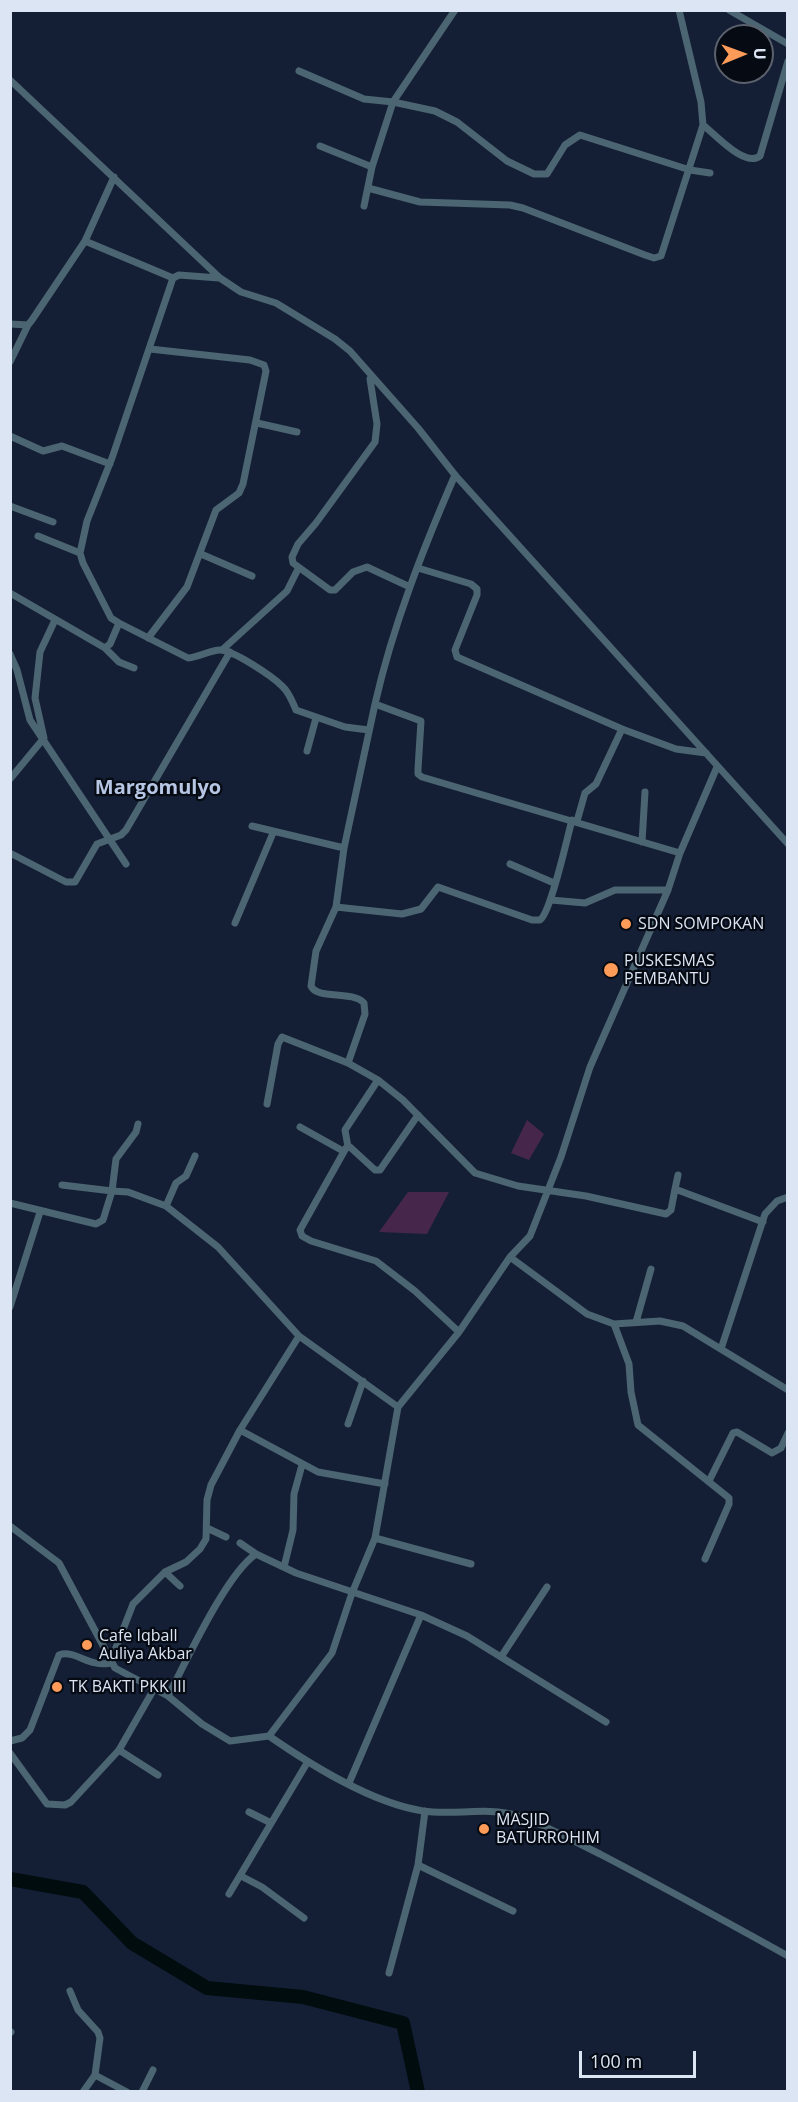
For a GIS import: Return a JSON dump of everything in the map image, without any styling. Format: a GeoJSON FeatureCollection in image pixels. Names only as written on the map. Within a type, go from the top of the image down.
{"type":"FeatureCollection","features":[{"type":"Feature","properties":{"kind":"street"},"geometry":{"type":"LineString","coordinates":[[364,206],[372,166],[393,102],[454,10]]}},
{"type":"Feature","properties":{"kind":"street"},"geometry":{"type":"LineString","coordinates":[[368,188],[420,202],[523,208],[654,258],[661,256],[703,125],[701,102],[678,10]]}},
{"type":"Feature","properties":{"kind":"street"},"geometry":{"type":"LineString","coordinates":[[729,10],[788,44]]}},
{"type":"Feature","properties":{"kind":"street"},"geometry":{"type":"LineString","coordinates":[[703,125],[745,159],[756,160],[760,156],[788,61]]}},
{"type":"Feature","properties":{"kind":"street"},"geometry":{"type":"LineString","coordinates":[[299,71],[364,99],[393,102],[435,111],[457,122],[507,161],[534,174],[547,174],[565,145],[580,135],[690,170],[710,173]]}},
{"type":"Feature","properties":{"kind":"street"},"geometry":{"type":"LineString","coordinates":[[10,80],[220,278],[241,292],[276,303],[335,339],[350,351],[418,428],[455,475],[788,844]]}},
{"type":"Feature","properties":{"kind":"street"},"geometry":{"type":"LineString","coordinates":[[320,146],[372,166]]}},
{"type":"Feature","properties":{"kind":"street"},"geometry":{"type":"LineString","coordinates":[[10,362],[28,325],[85,241],[114,177]]}},
{"type":"Feature","properties":{"kind":"street"},"geometry":{"type":"LineString","coordinates":[[85,241],[173,278]]}},
{"type":"Feature","properties":{"kind":"street"},"geometry":{"type":"LineString","coordinates":[[220,278],[179,275],[173,278],[110,464],[87,521],[80,553],[98,595],[111,618],[188,658],[222,650],[287,591],[298,569]]}},
{"type":"Feature","properties":{"kind":"street"},"geometry":{"type":"LineString","coordinates":[[10,324],[28,325]]}},
{"type":"Feature","properties":{"kind":"street"},"geometry":{"type":"LineString","coordinates":[[148,638],[187,586],[216,510],[239,492],[243,484],[266,371],[264,365],[250,360],[150,349]]}},
{"type":"Feature","properties":{"kind":"street"},"geometry":{"type":"LineString","coordinates":[[370,376],[377,424],[375,442],[294,550],[293,563],[298,569],[330,590],[335,590],[361,567],[380,572],[410,587]]}},
{"type":"Feature","properties":{"kind":"street"},"geometry":{"type":"LineString","coordinates":[[257,423],[297,432]]}},
{"type":"Feature","properties":{"kind":"street"},"geometry":{"type":"LineString","coordinates":[[10,436],[43,451],[62,446],[110,464]]}},
{"type":"Feature","properties":{"kind":"street"},"geometry":{"type":"LineString","coordinates":[[348,1063],[364,1014],[364,1003],[356,997],[318,992],[311,986],[316,951],[336,907],[344,848],[385,658],[410,587],[455,475]]}},
{"type":"Feature","properties":{"kind":"street"},"geometry":{"type":"LineString","coordinates":[[10,506],[53,522]]}},
{"type":"Feature","properties":{"kind":"street"},"geometry":{"type":"LineString","coordinates":[[38,536],[80,553]]}},
{"type":"Feature","properties":{"kind":"street"},"geometry":{"type":"LineString","coordinates":[[201,554],[252,576]]}},
{"type":"Feature","properties":{"kind":"street"},"geometry":{"type":"LineString","coordinates":[[418,568],[471,584],[477,590],[458,642],[457,657],[622,729],[676,749],[706,753]]}},
{"type":"Feature","properties":{"kind":"street"},"geometry":{"type":"LineString","coordinates":[[10,593],[105,648],[119,662],[134,668]]}},
{"type":"Feature","properties":{"kind":"street"},"geometry":{"type":"LineString","coordinates":[[10,779],[44,736],[35,699],[40,652],[55,620]]}},
{"type":"Feature","properties":{"kind":"street"},"geometry":{"type":"LineString","coordinates":[[105,648],[110,644],[119,623]]}},
{"type":"Feature","properties":{"kind":"street"},"geometry":{"type":"LineString","coordinates":[[222,650],[230,652],[281,685],[290,694],[296,710],[316,718],[369,730]]}},
{"type":"Feature","properties":{"kind":"street"},"geometry":{"type":"LineString","coordinates":[[10,853],[71,884],[75,882],[97,844],[122,835],[126,830],[230,652]]}},
{"type":"Feature","properties":{"kind":"street"},"geometry":{"type":"LineString","coordinates":[[10,654],[18,670],[30,720],[126,864]]}},
{"type":"Feature","properties":{"kind":"street"},"geometry":{"type":"LineString","coordinates":[[375,704],[421,721],[418,774],[422,777],[680,853]]}},
{"type":"Feature","properties":{"kind":"street"},"geometry":{"type":"LineString","coordinates":[[307,751],[316,718]]}},
{"type":"Feature","properties":{"kind":"street"},"geometry":{"type":"LineString","coordinates":[[336,907],[402,914],[421,909],[438,887],[537,921],[545,916],[551,900],[554,883],[585,793],[596,784],[622,729]]}},
{"type":"Feature","properties":{"kind":"street"},"geometry":{"type":"LineString","coordinates":[[269,1736],[332,1653],[352,1593],[375,1538],[398,1407],[459,1332],[510,1257],[530,1236],[590,1066],[668,890],[680,853],[717,767]]}},
{"type":"Feature","properties":{"kind":"street"},"geometry":{"type":"LineString","coordinates":[[642,842],[645,792]]}},
{"type":"Feature","properties":{"kind":"street"},"geometry":{"type":"LineString","coordinates":[[252,826],[273,833],[344,848]]}},
{"type":"Feature","properties":{"kind":"street"},"geometry":{"type":"LineString","coordinates":[[235,923],[273,833]]}},
{"type":"Feature","properties":{"kind":"street"},"geometry":{"type":"LineString","coordinates":[[510,864],[554,883]]}},
{"type":"Feature","properties":{"kind":"street"},"geometry":{"type":"LineString","coordinates":[[551,900],[585,903],[615,890],[668,890]]}},
{"type":"Feature","properties":{"kind":"street"},"geometry":{"type":"LineString","coordinates":[[267,1104],[278,1044],[282,1037],[348,1063],[378,1080],[418,1115],[475,1173],[488,1179],[586,1196],[666,1214],[671,1210],[678,1175]]}},
{"type":"Feature","properties":{"kind":"street"},"geometry":{"type":"LineString","coordinates":[[378,1080],[345,1130],[345,1149],[301,1224],[302,1236],[335,1250],[376,1261],[416,1291],[459,1332]]}},
{"type":"Feature","properties":{"kind":"street"},"geometry":{"type":"LineString","coordinates":[[300,1127],[345,1149],[375,1170],[380,1170],[418,1115]]}},
{"type":"Feature","properties":{"kind":"street"},"geometry":{"type":"LineString","coordinates":[[10,1203],[40,1212],[100,1223],[112,1191],[116,1159],[134,1135],[138,1124]]}},
{"type":"Feature","properties":{"kind":"street"},"geometry":{"type":"LineString","coordinates":[[166,1206],[176,1183],[186,1176],[195,1156]]}},
{"type":"Feature","properties":{"kind":"street"},"geometry":{"type":"LineString","coordinates":[[62,1185],[128,1192],[166,1206],[218,1247],[299,1336],[398,1407]]}},
{"type":"Feature","properties":{"kind":"street"},"geometry":{"type":"LineString","coordinates":[[675,1189],[763,1222]]}},
{"type":"Feature","properties":{"kind":"street"},"geometry":{"type":"LineString","coordinates":[[721,1349],[765,1214],[777,1201],[788,1197]]}},
{"type":"Feature","properties":{"kind":"street"},"geometry":{"type":"LineString","coordinates":[[10,1307],[40,1212]]}},
{"type":"Feature","properties":{"kind":"street"},"geometry":{"type":"LineString","coordinates":[[510,1257],[587,1314],[614,1324],[660,1321],[683,1326],[788,1390]]}},
{"type":"Feature","properties":{"kind":"street"},"geometry":{"type":"LineString","coordinates":[[636,1322],[651,1269]]}},
{"type":"Feature","properties":{"kind":"street"},"geometry":{"type":"LineString","coordinates":[[614,1324],[629,1364],[631,1392],[638,1425],[726,1495],[729,1504],[705,1559]]}},
{"type":"Feature","properties":{"kind":"street"},"geometry":{"type":"LineString","coordinates":[[110,1663],[133,1604],[165,1572],[186,1562],[200,1550],[207,1528],[207,1500],[211,1485],[240,1430],[299,1336]]}},
{"type":"Feature","properties":{"kind":"street"},"geometry":{"type":"LineString","coordinates":[[348,1424],[363,1381]]}},
{"type":"Feature","properties":{"kind":"street"},"geometry":{"type":"LineString","coordinates":[[240,1430],[302,1465],[328,1474],[385,1484]]}},
{"type":"Feature","properties":{"kind":"street"},"geometry":{"type":"LineString","coordinates":[[709,1481],[733,1433],[737,1432],[772,1453],[781,1448],[788,1433]]}},
{"type":"Feature","properties":{"kind":"street"},"geometry":{"type":"LineString","coordinates":[[284,1567],[293,1530],[294,1494],[302,1465]]}},
{"type":"Feature","properties":{"kind":"street"},"geometry":{"type":"LineString","coordinates":[[10,1526],[59,1563],[110,1663],[124,1674],[168,1696],[202,1724],[230,1741],[269,1736],[308,1763],[384,1800],[425,1811],[480,1810],[515,1815],[537,1822],[657,1884],[788,1956]]}},
{"type":"Feature","properties":{"kind":"street"},"geometry":{"type":"LineString","coordinates":[[207,1528],[226,1537]]}},
{"type":"Feature","properties":{"kind":"street"},"geometry":{"type":"LineString","coordinates":[[375,1538],[471,1564]]}},
{"type":"Feature","properties":{"kind":"street"},"geometry":{"type":"LineString","coordinates":[[240,1543],[256,1554],[284,1567],[352,1593],[421,1615],[467,1636],[606,1722]]}},
{"type":"Feature","properties":{"kind":"street"},"geometry":{"type":"LineString","coordinates":[[168,1696],[214,1608],[241,1569],[256,1554]]}},
{"type":"Feature","properties":{"kind":"street"},"geometry":{"type":"LineString","coordinates":[[165,1572],[180,1586]]}},
{"type":"Feature","properties":{"kind":"street"},"geometry":{"type":"LineString","coordinates":[[501,1657],[547,1587]]}},
{"type":"Feature","properties":{"kind":"street"},"geometry":{"type":"LineString","coordinates":[[350,1783],[421,1615]]}},
{"type":"Feature","properties":{"kind":"street"},"geometry":{"type":"LineString","coordinates":[[10,1741],[22,1738],[30,1731],[59,1655],[72,1654],[93,1665],[110,1663]]}},
{"type":"Feature","properties":{"kind":"street"},"geometry":{"type":"LineString","coordinates":[[10,1753],[47,1804],[55,1806],[71,1802],[119,1750],[154,1689]]}},
{"type":"Feature","properties":{"kind":"street"},"geometry":{"type":"LineString","coordinates":[[119,1750],[158,1775]]}},
{"type":"Feature","properties":{"kind":"street"},"geometry":{"type":"LineString","coordinates":[[229,1894],[308,1763]]}},
{"type":"Feature","properties":{"kind":"street"},"geometry":{"type":"LineString","coordinates":[[389,1973],[418,1865],[425,1811]]}},
{"type":"Feature","properties":{"kind":"street"},"geometry":{"type":"LineString","coordinates":[[249,1812],[272,1823]]}},
{"type":"Feature","properties":{"kind":"street"},"geometry":{"type":"LineString","coordinates":[[418,1865],[513,1911]]}},
{"type":"Feature","properties":{"kind":"street"},"geometry":{"type":"LineString","coordinates":[[241,1876],[262,1887],[304,1917]]}},
{"type":"Feature","properties":{"kind":"street"},"geometry":{"type":"LineString","coordinates":[[70,1990],[78,2010],[99,2035],[94,2075],[83,2091]]}},
{"type":"Feature","properties":{"kind":"street"},"geometry":{"type":"LineString","coordinates":[[142,2091],[153,2070]]}},
{"type":"Feature","properties":{"kind":"street"},"geometry":{"type":"LineString","coordinates":[[94,2075],[127,2091]]}},
{"type":"Feature","properties":{"kind":"shaded area"},"geometry":{"type":"Polygon","coordinates":[[[527,1120],[544,1134],[529,1160],[511,1153],[527,1120]]]}},
{"type":"Feature","properties":{"kind":"shaded area"},"geometry":{"type":"Polygon","coordinates":[[[408,1192],[449,1192],[427,1234],[379,1232],[408,1192]]]}},
{"type":"Feature","properties":{"kind":"waterway"},"geometry":{"type":"LineString","coordinates":[[10,1879],[83,1892],[132,1943],[207,1988],[303,1997],[403,2023],[418,2092]]}},
{"type":"Feature","properties":{"kind":"place","name":"SDN SOMPOKAN"},"geometry":{"type":"Point","coordinates":[626,924]}},
{"type":"Feature","properties":{"kind":"place","name":"PUSKESMAS PEMBANTU"},"geometry":{"type":"Point","coordinates":[611,970]}},
{"type":"Feature","properties":{"kind":"place","name":"Cafe Iqball Auliya Akbar"},"geometry":{"type":"Point","coordinates":[87,1645]}},
{"type":"Feature","properties":{"kind":"place","name":"TK BAKTI PKK III"},"geometry":{"type":"Point","coordinates":[57,1687]}},
{"type":"Feature","properties":{"kind":"place","name":"MASJID BATURROHIM"},"geometry":{"type":"Point","coordinates":[484,1829]}},
{"type":"Feature","properties":{"kind":"district","name":"Margomulyo"},"geometry":{"type":"Point","coordinates":[158,788]}}]}
